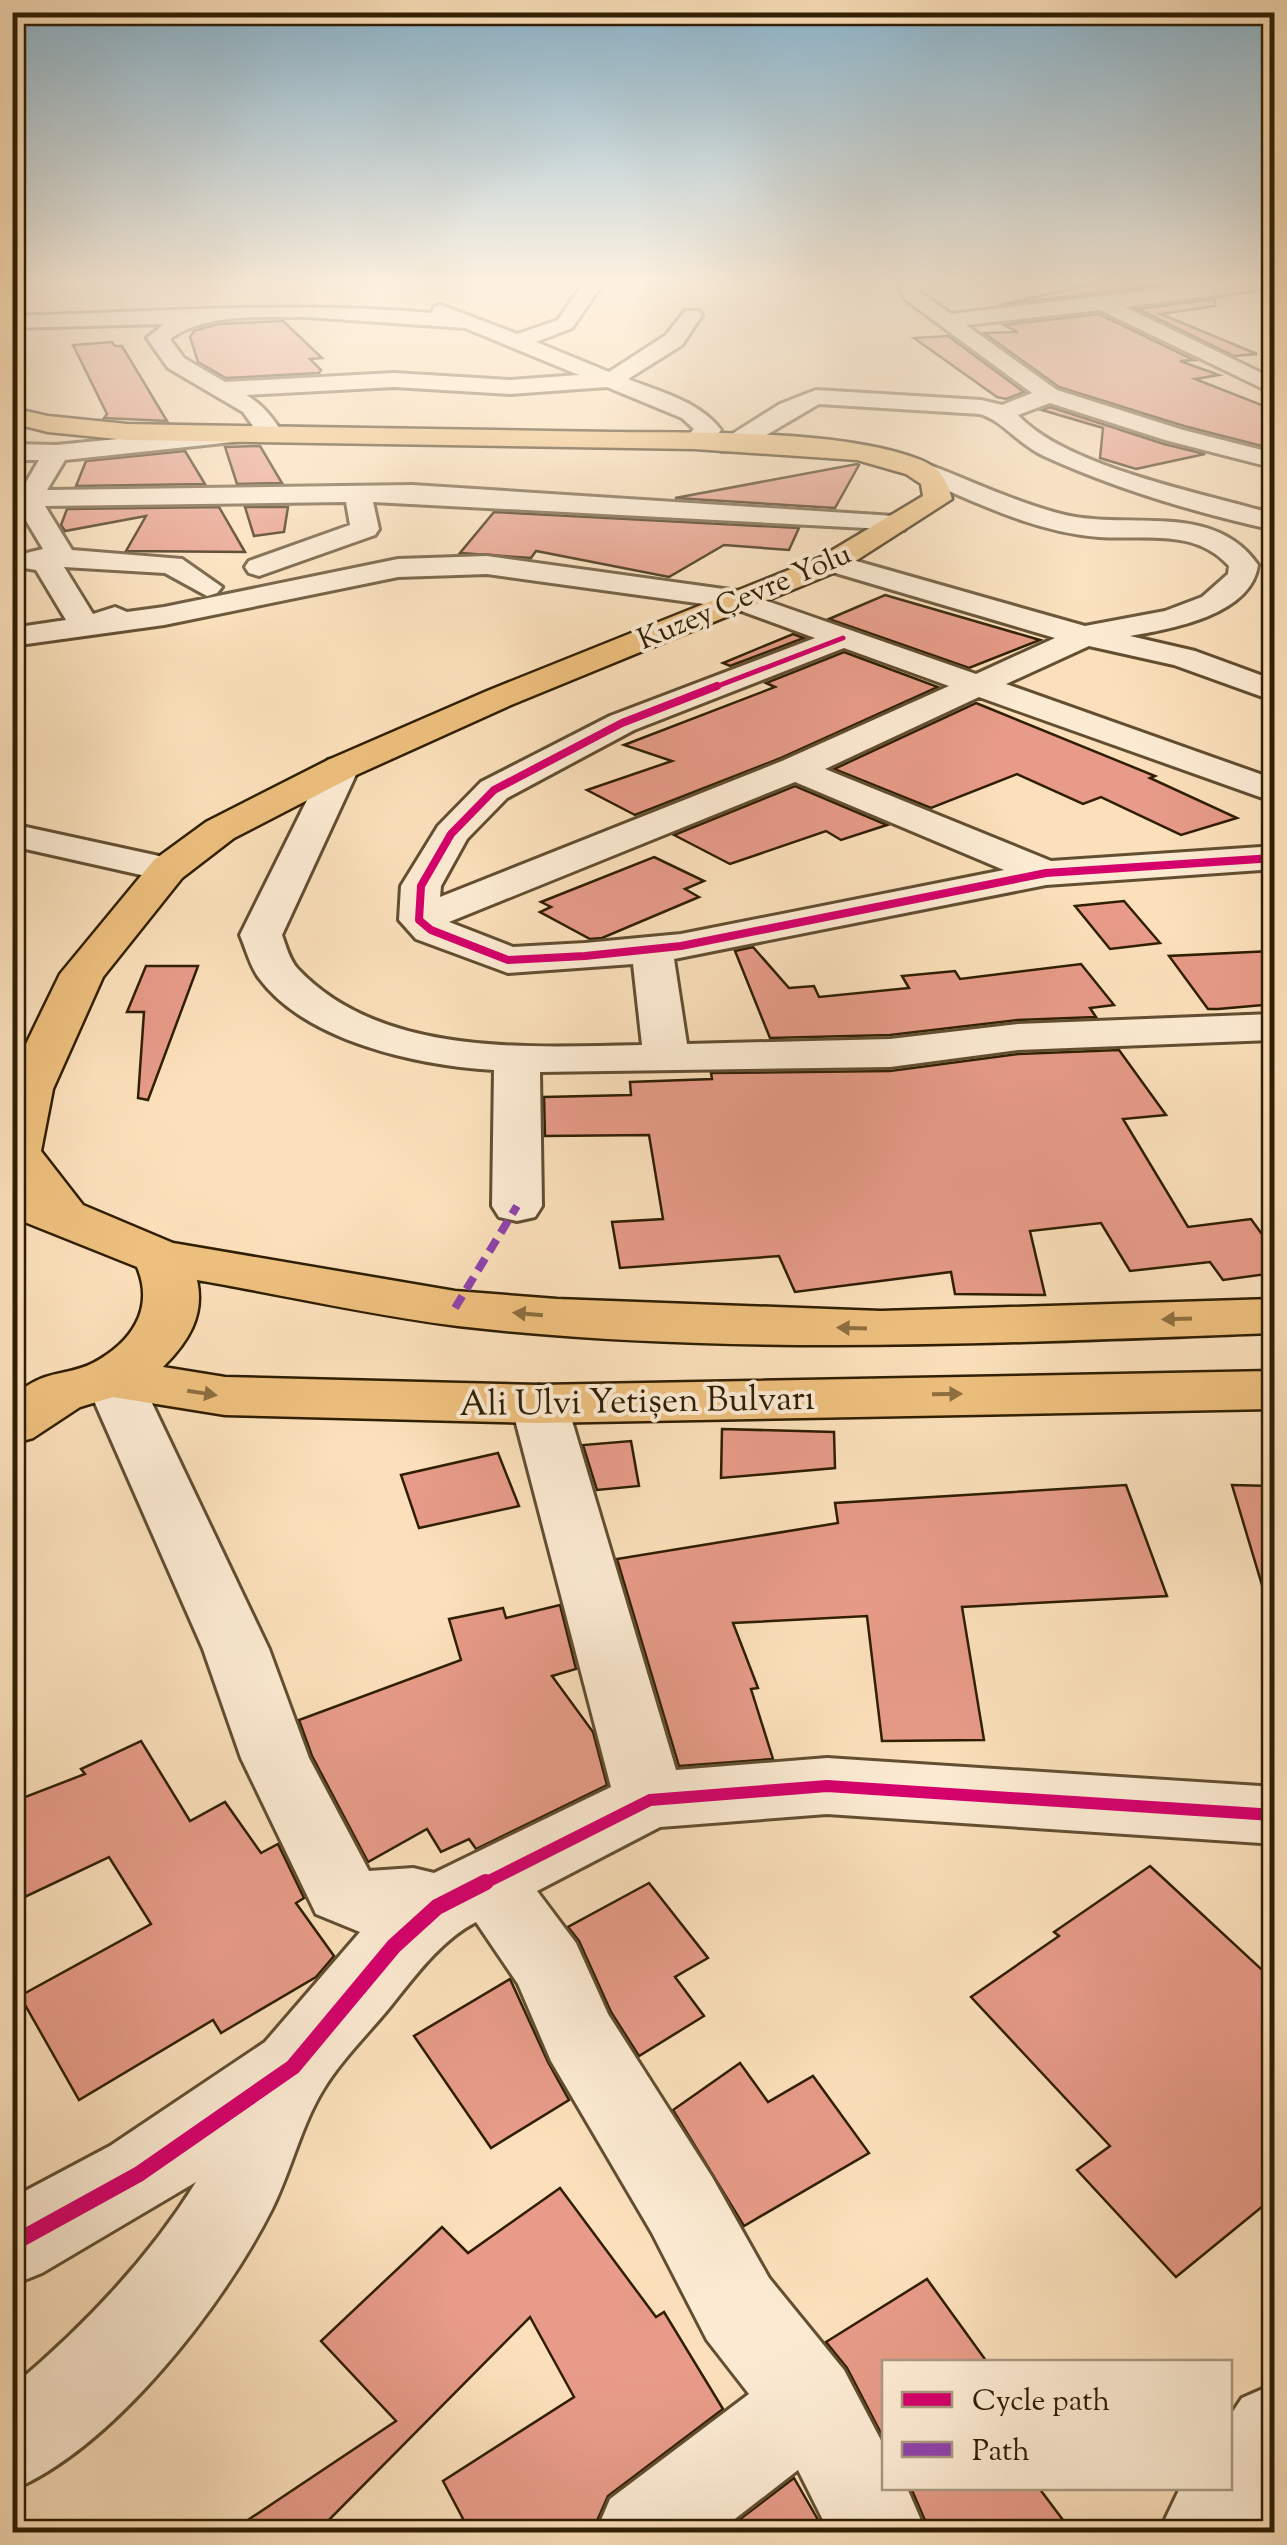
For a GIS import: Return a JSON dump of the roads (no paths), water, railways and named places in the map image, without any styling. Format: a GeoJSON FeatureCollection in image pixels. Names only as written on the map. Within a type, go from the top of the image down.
{"type":"FeatureCollection","features":[{"type":"Feature","properties":{"kind":"main road"},"geometry":{"type":"LineString","coordinates":[[12,415],[48,424],[127,432],[270,432],[315,464],[694,441],[834,450],[918,469]]}},
{"type":"Feature","properties":{"kind":"main road","name":"Kuzey Çevre Yolu"},"geometry":{"type":"LineString","coordinates":[[30,1212],[16,1152],[29,1089],[82,974],[168,868],[220,830],[341,768],[499,698],[832,563],[938,499],[934,482],[918,469]]}},
{"type":"Feature","properties":{"kind":"main road"},"geometry":{"type":"LineString","coordinates":[[30,1212],[160,1257],[318,1282],[426,1305],[576,1318],[881,1329],[1274,1316]]}},
{"type":"Feature","properties":{"kind":"main road"},"geometry":{"type":"LineString","coordinates":[[49,1396],[156,1346],[171,1310],[174,1283],[160,1257]]}},
{"type":"Feature","properties":{"kind":"main road","name":"Ali Ulvi Yetişen Bulvarı"},"geometry":{"type":"LineString","coordinates":[[49,1396],[540,1404],[1274,1390]]}},
{"type":"Feature","properties":{"kind":"street"},"geometry":{"type":"LineString","coordinates":[[241,401],[251,407],[270,432]]}},
{"type":"Feature","properties":{"kind":"street"},"geometry":{"type":"LineString","coordinates":[[658,401],[701,420],[709,430],[694,441]]}},
{"type":"Feature","properties":{"kind":"street"},"geometry":{"type":"LineString","coordinates":[[730,446],[806,401]]}},
{"type":"Feature","properties":{"kind":"street"},"geometry":{"type":"LineString","coordinates":[[860,401],[999,416],[1094,411]]}},
{"type":"Feature","properties":{"kind":"street"},"geometry":{"type":"LineString","coordinates":[[967,401],[999,416],[1046,448],[1090,466],[1274,522]]}},
{"type":"Feature","properties":{"kind":"street"},"geometry":{"type":"LineString","coordinates":[[999,416],[1035,401]]}},
{"type":"Feature","properties":{"kind":"street"},"geometry":{"type":"LineString","coordinates":[[1065,401],[1274,460]]}},
{"type":"Feature","properties":{"kind":"street"},"geometry":{"type":"LineString","coordinates":[[12,452],[56,453],[270,432]]}},
{"type":"Feature","properties":{"kind":"street"},"geometry":{"type":"LineString","coordinates":[[20,500],[56,453]]}},
{"type":"Feature","properties":{"kind":"street"},"geometry":{"type":"LineString","coordinates":[[20,500],[315,464],[358,493],[670,507],[894,524]]}},
{"type":"Feature","properties":{"kind":"street"},"geometry":{"type":"LineString","coordinates":[[419,920],[795,769],[1086,635],[1174,619],[1214,603],[1242,577],[1244,565],[1226,546],[1203,534],[1080,527],[1024,511],[918,469]]}},
{"type":"Feature","properties":{"kind":"street"},"geometry":{"type":"LineString","coordinates":[[358,493],[365,528],[381,570]]}},
{"type":"Feature","properties":{"kind":"street"},"geometry":{"type":"LineString","coordinates":[[1219,506],[1274,498]]}},
{"type":"Feature","properties":{"kind":"street"},"geometry":{"type":"LineString","coordinates":[[20,500],[60,552],[45,560]]}},
{"type":"Feature","properties":{"kind":"street"},"geometry":{"type":"LineString","coordinates":[[86,627],[365,528]]}},
{"type":"Feature","properties":{"kind":"street"},"geometry":{"type":"LineString","coordinates":[[12,563],[69,558],[172,565],[207,587]]}},
{"type":"Feature","properties":{"kind":"street"},"geometry":{"type":"LineString","coordinates":[[45,560],[86,627]]}},
{"type":"Feature","properties":{"kind":"street"},"geometry":{"type":"LineString","coordinates":[[832,563],[950,600],[1184,658],[1274,692]]}},
{"type":"Feature","properties":{"kind":"street"},"geometry":{"type":"LineString","coordinates":[[12,637],[164,616],[381,570],[487,565],[738,600],[1274,791]]}},
{"type":"Feature","properties":{"kind":"street"},"geometry":{"type":"LineString","coordinates":[[419,920],[421,886],[428,873],[451,834],[494,790],[622,723],[843,638]]}},
{"type":"Feature","properties":{"kind":"street"},"geometry":{"type":"LineString","coordinates":[[1230,775],[1274,767]]}},
{"type":"Feature","properties":{"kind":"street"},"geometry":{"type":"LineString","coordinates":[[341,768],[261,935],[277,972],[316,1007],[369,1034],[464,1054],[666,1058],[890,1052],[1018,1037],[1274,1026]]}},
{"type":"Feature","properties":{"kind":"street"},"geometry":{"type":"LineString","coordinates":[[795,769],[1046,873]]}},
{"type":"Feature","properties":{"kind":"street"},"geometry":{"type":"LineString","coordinates":[[12,835],[168,868]]}},
{"type":"Feature","properties":{"kind":"street"},"geometry":{"type":"LineString","coordinates":[[419,920],[431,930],[508,960],[652,949],[1046,873],[1274,858]]}},
{"type":"Feature","properties":{"kind":"street"},"geometry":{"type":"LineString","coordinates":[[652,949],[666,1058]]}},
{"type":"Feature","properties":{"kind":"street"},"geometry":{"type":"LineString","coordinates":[[517,1058],[517,1206]]}},
{"type":"Feature","properties":{"kind":"street"},"geometry":{"type":"LineString","coordinates":[[49,1396],[236,1650],[276,1758],[342,1892],[365,1906],[404,1898],[464,1895],[549,1966],[579,2036],[682,2205],[738,2309],[812,2402],[879,2532]]}},
{"type":"Feature","properties":{"kind":"street"},"geometry":{"type":"LineString","coordinates":[[540,1404],[650,1800]]}},
{"type":"Feature","properties":{"kind":"street"},"geometry":{"type":"LineString","coordinates":[[12,2244],[140,2174],[293,2067],[394,1946],[464,1895],[650,1800],[828,1786],[1274,1815]]}},
{"type":"Feature","properties":{"kind":"street"},"geometry":{"type":"LineString","coordinates":[[12,2444],[59,2411],[164,2298],[240,2188],[293,2067]]}},
{"type":"Feature","properties":{"kind":"street"},"geometry":{"type":"LineString","coordinates":[[642,2532],[812,2402]]}},
{"type":"Feature","properties":{"kind":"street"},"geometry":{"type":"LineString","coordinates":[[1206,2532],[1274,2430]]}}]}
